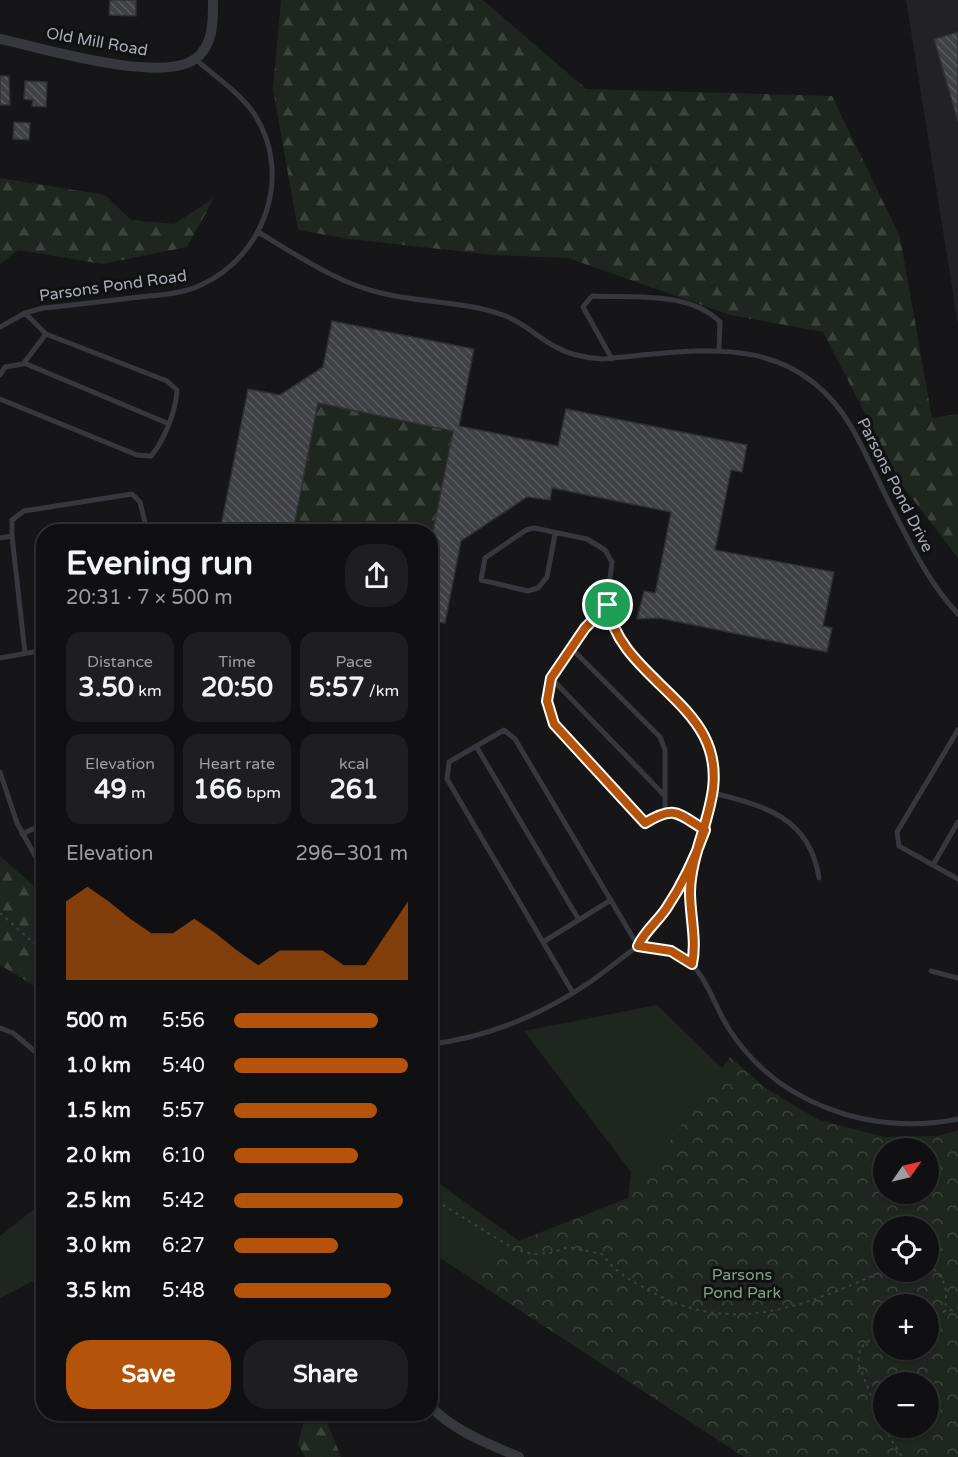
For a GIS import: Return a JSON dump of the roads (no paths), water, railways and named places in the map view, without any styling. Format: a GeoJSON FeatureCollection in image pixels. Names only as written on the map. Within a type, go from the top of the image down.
{"type":"FeatureCollection","features":[{"type":"Feature","properties":{"kind":"street"},"geometry":{"type":"LineString","coordinates":[[195,59],[212,33],[213,0]]}},
{"type":"Feature","properties":{"kind":"street","name":"Old Mill Road"},"geometry":{"type":"LineString","coordinates":[[0,39],[125,66],[160,68],[195,59]]}},
{"type":"Feature","properties":{"kind":"street"},"geometry":{"type":"LineString","coordinates":[[438,1413],[470,1435],[519,1457]]}},
{"type":"Feature","properties":{"kind":"lane","name":"Parsons Pond Road"},"geometry":{"type":"LineString","coordinates":[[0,327],[25,313],[43,308],[183,292],[201,286],[234,264],[258,232],[266,215],[272,187],[271,157],[267,141],[248,106],[195,59]]}},
{"type":"Feature","properties":{"kind":"lane","name":"Parsons Pond Drive"},"geometry":{"type":"LineString","coordinates":[[258,232],[312,264],[363,288],[381,293],[489,310],[524,325],[567,352],[583,357],[612,358],[719,349],[765,358],[786,366],[822,391],[837,407],[851,428],[922,568],[958,614]]}},
{"type":"Feature","properties":{"kind":"lane"},"geometry":{"type":"LineString","coordinates":[[612,358],[584,307],[592,296],[682,301],[708,310],[720,322],[719,349]]}},
{"type":"Feature","properties":{"kind":"lane"},"geometry":{"type":"LineString","coordinates":[[0,399],[137,455],[151,456],[157,449],[176,400],[177,390],[167,381],[46,334],[25,313]]}},
{"type":"Feature","properties":{"kind":"lane"},"geometry":{"type":"LineString","coordinates":[[24,363],[46,334]]}},
{"type":"Feature","properties":{"kind":"lane"},"geometry":{"type":"LineString","coordinates":[[0,375],[5,367],[24,363],[167,423]]}},
{"type":"Feature","properties":{"kind":"lane"},"geometry":{"type":"LineString","coordinates":[[26,653],[12,520],[24,512],[132,494],[140,502],[145,524]]}},
{"type":"Feature","properties":{"kind":"lane"},"geometry":{"type":"LineString","coordinates":[[438,1042],[496,1029],[526,1018],[573,993],[638,946],[641,938],[672,899],[694,860],[705,830],[713,793],[714,769],[704,736],[694,721],[633,656],[613,625],[608,605],[612,562],[605,550],[587,539],[534,528],[526,530],[485,558],[481,580],[528,591],[538,588],[547,577],[555,534]]}},
{"type":"Feature","properties":{"kind":"lane"},"geometry":{"type":"LineString","coordinates":[[0,538],[12,536]]}},
{"type":"Feature","properties":{"kind":"lane"},"geometry":{"type":"LineString","coordinates":[[608,605],[585,628],[551,678],[547,701],[554,724],[645,823],[664,812],[677,813],[705,830]]}},
{"type":"Feature","properties":{"kind":"lane"},"geometry":{"type":"LineString","coordinates":[[571,648],[660,737],[665,750],[664,812]]}},
{"type":"Feature","properties":{"kind":"lane"},"geometry":{"type":"LineString","coordinates":[[0,658],[36,651]]}},
{"type":"Feature","properties":{"kind":"lane"},"geometry":{"type":"LineString","coordinates":[[551,678],[665,795]]}},
{"type":"Feature","properties":{"kind":"lane"},"geometry":{"type":"LineString","coordinates":[[573,993],[447,778],[449,762],[504,730],[515,740],[638,946]]}},
{"type":"Feature","properties":{"kind":"lane"},"geometry":{"type":"LineString","coordinates":[[958,730],[897,832],[899,846],[958,879]]}},
{"type":"Feature","properties":{"kind":"lane"},"geometry":{"type":"LineString","coordinates":[[476,746],[579,920]]}},
{"type":"Feature","properties":{"kind":"lane"},"geometry":{"type":"LineString","coordinates":[[0,772],[22,834],[36,858]]}},
{"type":"Feature","properties":{"kind":"lane"},"geometry":{"type":"LineString","coordinates":[[713,793],[767,810],[795,825],[811,847],[819,878]]}},
{"type":"Feature","properties":{"kind":"lane"},"geometry":{"type":"LineString","coordinates":[[933,865],[958,822]]}},
{"type":"Feature","properties":{"kind":"lane"},"geometry":{"type":"LineString","coordinates":[[22,834],[36,828]]}},
{"type":"Feature","properties":{"kind":"lane"},"geometry":{"type":"LineString","coordinates":[[692,964],[695,950],[690,892],[694,860]]}},
{"type":"Feature","properties":{"kind":"lane"},"geometry":{"type":"LineString","coordinates":[[543,942],[611,900]]}},
{"type":"Feature","properties":{"kind":"lane"},"geometry":{"type":"LineString","coordinates":[[638,946],[671,951],[692,964],[700,974],[718,1012],[747,1053],[766,1072],[807,1100],[832,1111],[876,1122],[930,1124],[958,1119]]}},
{"type":"Feature","properties":{"kind":"lane"},"geometry":{"type":"LineString","coordinates":[[931,971],[958,978]]}},
{"type":"Feature","properties":{"kind":"lane"},"geometry":{"type":"LineString","coordinates":[[0,1028],[13,1033],[36,1052]]}},
{"type":"Feature","properties":{"kind":"park label","name":"Parsons Pond Park"},"geometry":{"type":"Point","coordinates":[742,1284]}}]}
